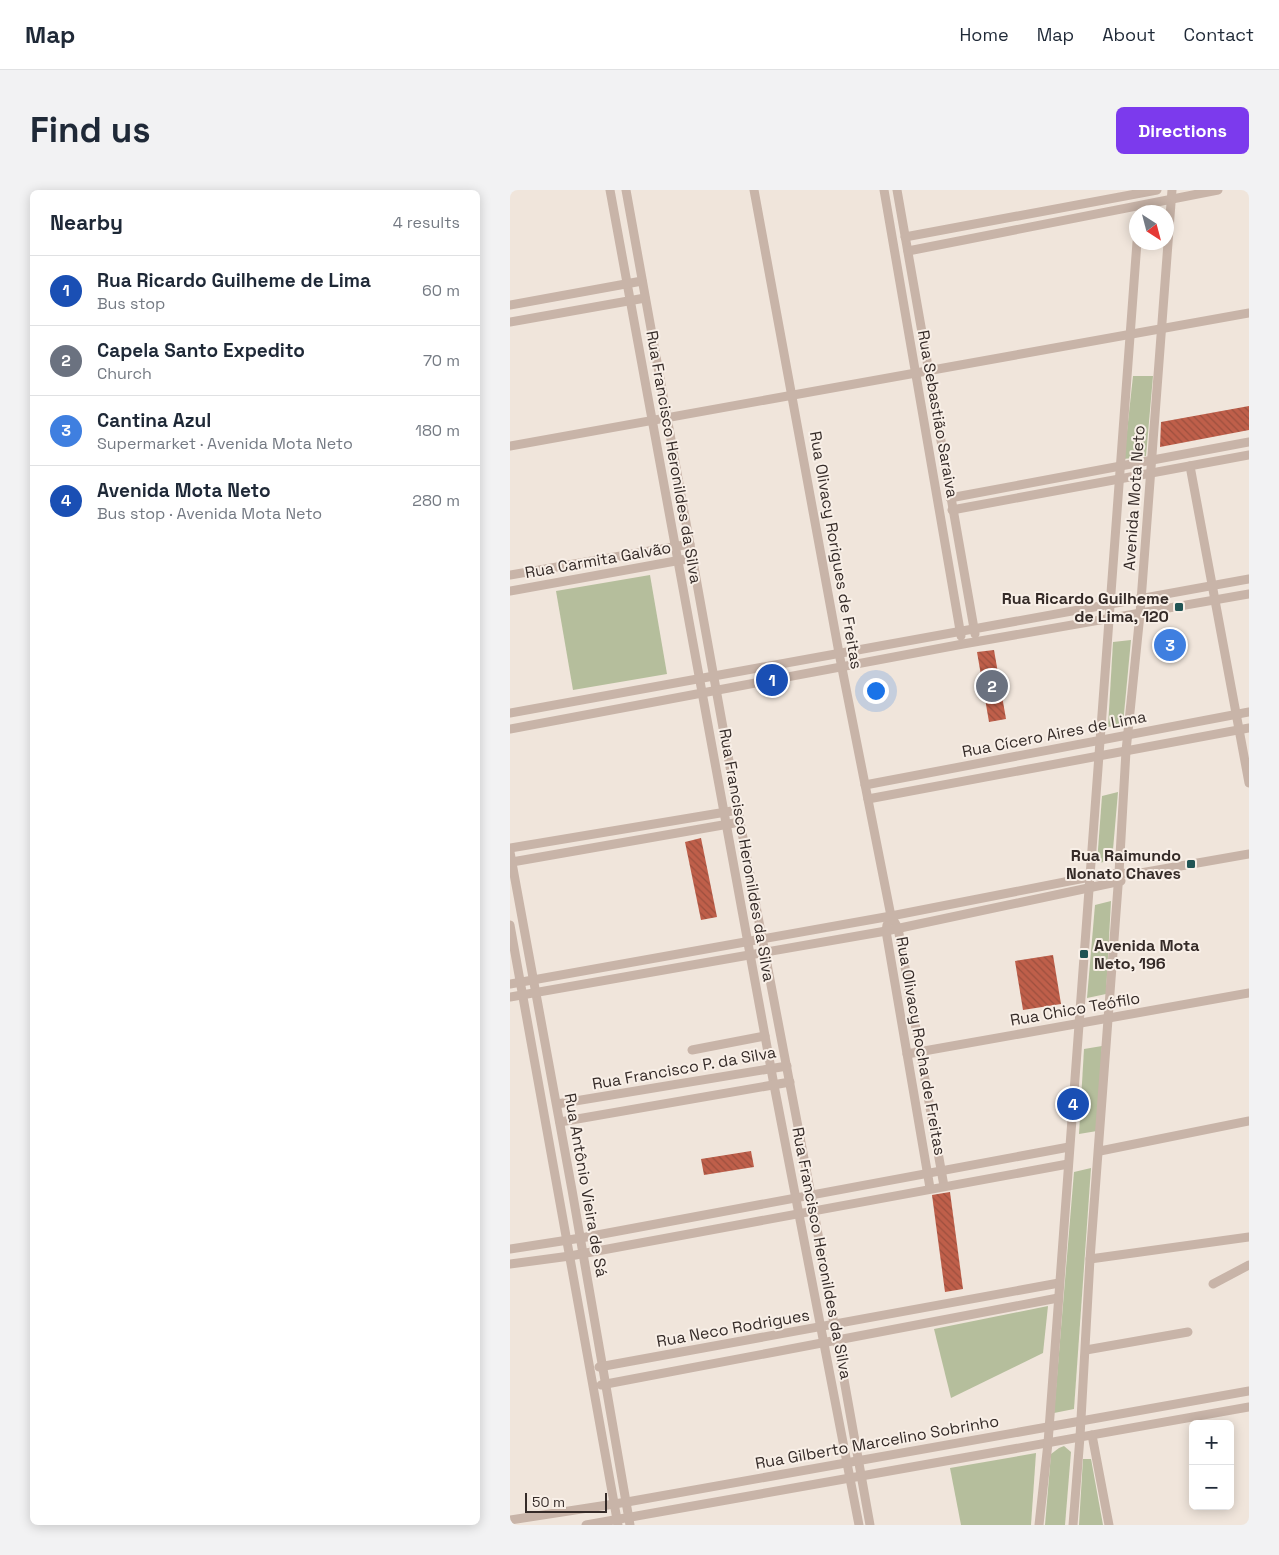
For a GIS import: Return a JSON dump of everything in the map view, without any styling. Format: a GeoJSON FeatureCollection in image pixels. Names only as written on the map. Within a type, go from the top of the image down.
{"type":"FeatureCollection","features":[{"type":"Feature","properties":{"kind":"street","name":"Rua Francisco Heronildes da Silva"},"geometry":{"type":"LineString","coordinates":[[610,190],[798,1214],[859,1525]]}},
{"type":"Feature","properties":{"kind":"street","name":"Rua Francisco Heronildes da Silva"},"geometry":{"type":"LineString","coordinates":[[626,190],[716,692],[811,1195],[870,1525]]}},
{"type":"Feature","properties":{"kind":"street","name":"Rua Olivacy Rorigues de Freitas"},"geometry":{"type":"LineString","coordinates":[[754,190],[839,653],[890,916]]}},
{"type":"Feature","properties":{"kind":"street","name":"Rua Sebastião Saraiva"},"geometry":{"type":"LineString","coordinates":[[884,190],[963,644]]}},
{"type":"Feature","properties":{"kind":"street","name":"Rua Sebastião Saraiva"},"geometry":{"type":"LineString","coordinates":[[897,190],[976,641]]}},
{"type":"Feature","properties":{"kind":"street"},"geometry":{"type":"LineString","coordinates":[[905,237],[1157,190]]}},
{"type":"Feature","properties":{"kind":"street"},"geometry":{"type":"LineString","coordinates":[[1149,205],[1171,195],[1218,190]]}},
{"type":"Feature","properties":{"kind":"street"},"geometry":{"type":"LineString","coordinates":[[1140,205],[1141,192]]}},
{"type":"Feature","properties":{"kind":"street","name":"Avenida Mota Neto"},"geometry":{"type":"LineString","coordinates":[[1073,1525],[1126,751],[1142,599],[1171,195]]}},
{"type":"Feature","properties":{"kind":"street"},"geometry":{"type":"LineString","coordinates":[[1080,204],[1082,216]]}},
{"type":"Feature","properties":{"kind":"street"},"geometry":{"type":"LineString","coordinates":[[908,251],[1082,216],[1129,210]]}},
{"type":"Feature","properties":{"kind":"street","name":"Avenida Mota Neto"},"geometry":{"type":"LineString","coordinates":[[1039,1525],[1048,1443],[1136,250]]}},
{"type":"Feature","properties":{"kind":"street"},"geometry":{"type":"LineString","coordinates":[[899,276],[912,274]]}},
{"type":"Feature","properties":{"kind":"street"},"geometry":{"type":"LineString","coordinates":[[510,305],[642,281]]}},
{"type":"Feature","properties":{"kind":"street"},"geometry":{"type":"LineString","coordinates":[[559,296],[562,313]]}},
{"type":"Feature","properties":{"kind":"street"},"geometry":{"type":"LineString","coordinates":[[510,322],[645,298]]}},
{"type":"Feature","properties":{"kind":"street"},"geometry":{"type":"LineString","coordinates":[[510,446],[1249,313]]}},
{"type":"Feature","properties":{"kind":"street"},"geometry":{"type":"LineString","coordinates":[[950,498],[1249,442]]}},
{"type":"Feature","properties":{"kind":"street"},"geometry":{"type":"LineString","coordinates":[[952,510],[1249,455]]}},
{"type":"Feature","properties":{"kind":"street"},"geometry":{"type":"LineString","coordinates":[[1190,466],[1237,714],[1245,729],[1249,783]]}},
{"type":"Feature","properties":{"kind":"street"},"geometry":{"type":"LineString","coordinates":[[662,472],[676,470]]}},
{"type":"Feature","properties":{"kind":"street","name":"Rua Carmita Galvão"},"geometry":{"type":"LineString","coordinates":[[510,575],[676,548],[690,544]]}},
{"type":"Feature","properties":{"kind":"street","name":"Rua Carmita Galvão"},"geometry":{"type":"LineString","coordinates":[[510,591],[692,558]]}},
{"type":"Feature","properties":{"kind":"street"},"geometry":{"type":"LineString","coordinates":[[510,713],[1249,579]]}},
{"type":"Feature","properties":{"kind":"street"},"geometry":{"type":"LineString","coordinates":[[510,729],[716,692],[976,641],[1249,594]]}},
{"type":"Feature","properties":{"kind":"street"},"geometry":{"type":"LineString","coordinates":[[933,636],[936,649]]}},
{"type":"Feature","properties":{"kind":"street","name":"Rua Cícero Aires de Lima"},"geometry":{"type":"LineString","coordinates":[[865,785],[1249,712]]}},
{"type":"Feature","properties":{"kind":"street","name":"Rua Cícero Aires de Lima"},"geometry":{"type":"LineString","coordinates":[[868,799],[1245,729]]}},
{"type":"Feature","properties":{"kind":"street"},"geometry":{"type":"LineString","coordinates":[[996,760],[997,775]]}},
{"type":"Feature","properties":{"kind":"street"},"geometry":{"type":"LineString","coordinates":[[510,848],[738,810]]}},
{"type":"Feature","properties":{"kind":"street"},"geometry":{"type":"LineString","coordinates":[[512,862],[740,822]]}},
{"type":"Feature","properties":{"kind":"street"},"geometry":{"type":"LineString","coordinates":[[611,831],[613,844]]}},
{"type":"Feature","properties":{"kind":"street","name":"Rua Antônio Vieira de Sá"},"geometry":{"type":"LineString","coordinates":[[510,852],[584,1253],[630,1521]]}},
{"type":"Feature","properties":{"kind":"street"},"geometry":{"type":"LineString","coordinates":[[510,984],[890,916],[1090,877],[1119,873],[1135,874],[1249,854]]}},
{"type":"Feature","properties":{"kind":"street"},"geometry":{"type":"LineString","coordinates":[[510,997],[886,931],[1118,883],[1135,874]]}},
{"type":"Feature","properties":{"kind":"street"},"geometry":{"type":"LineString","coordinates":[[984,898],[987,910]]}},
{"type":"Feature","properties":{"kind":"street","name":"Rua Olivacy Rocha de Freitas"},"geometry":{"type":"LineString","coordinates":[[890,916],[898,928],[944,1186]]}},
{"type":"Feature","properties":{"kind":"street","name":"Rua Olivacy Rocha de Freitas"},"geometry":{"type":"LineString","coordinates":[[890,916],[886,931],[930,1188]]}},
{"type":"Feature","properties":{"kind":"street","name":"Rua Antônio Vieira de Sá"},"geometry":{"type":"LineString","coordinates":[[510,924],[618,1522]]}},
{"type":"Feature","properties":{"kind":"street","name":"Rua Chico Teófilo"},"geometry":{"type":"LineString","coordinates":[[907,1054],[1249,993]]}},
{"type":"Feature","properties":{"kind":"street"},"geometry":{"type":"LineString","coordinates":[[692,1050],[765,1036]]}},
{"type":"Feature","properties":{"kind":"street","name":"Rua Francisco P. da Silva"},"geometry":{"type":"LineString","coordinates":[[557,1104],[787,1066]]}},
{"type":"Feature","properties":{"kind":"street","name":"Rua Francisco P. da Silva"},"geometry":{"type":"LineString","coordinates":[[560,1122],[790,1082]]}},
{"type":"Feature","properties":{"kind":"street"},"geometry":{"type":"LineString","coordinates":[[913,1092],[927,1090]]}},
{"type":"Feature","properties":{"kind":"street"},"geometry":{"type":"LineString","coordinates":[[1100,1151],[1249,1122]]}},
{"type":"Feature","properties":{"kind":"street"},"geometry":{"type":"LineString","coordinates":[[510,1249],[581,1238],[1069,1146]]}},
{"type":"Feature","properties":{"kind":"street"},"geometry":{"type":"LineString","coordinates":[[510,1264],[570,1256],[1068,1164]]}},
{"type":"Feature","properties":{"kind":"street"},"geometry":{"type":"LineString","coordinates":[[1090,1259],[1249,1237]]}},
{"type":"Feature","properties":{"kind":"street"},"geometry":{"type":"LineString","coordinates":[[1213,1284],[1249,1265]]}},
{"type":"Feature","properties":{"kind":"street","name":"Rua Neco Rodrigues"},"geometry":{"type":"LineString","coordinates":[[591,1369],[1059,1283]]}},
{"type":"Feature","properties":{"kind":"street","name":"Rua Neco Rodrigues"},"geometry":{"type":"LineString","coordinates":[[594,1386],[1058,1298]]}},
{"type":"Feature","properties":{"kind":"street"},"geometry":{"type":"LineString","coordinates":[[1086,1350],[1188,1332]]}},
{"type":"Feature","properties":{"kind":"street"},"geometry":{"type":"LineString","coordinates":[[696,1350],[700,1366]]}},
{"type":"Feature","properties":{"kind":"street","name":"Rua Gilberto Marcelino Sobrinho"},"geometry":{"type":"LineString","coordinates":[[510,1520],[627,1502],[1249,1391]]}},
{"type":"Feature","properties":{"kind":"street","name":"Rua Gilberto Marcelino Sobrinho"},"geometry":{"type":"LineString","coordinates":[[586,1525],[630,1521],[851,1478],[1249,1407]]}},
{"type":"Feature","properties":{"kind":"street"},"geometry":{"type":"LineString","coordinates":[[1092,1435],[1109,1525]]}},
{"type":"Feature","properties":{"kind":"green space"},"geometry":{"type":"Polygon","coordinates":[[[1133,376],[1153,376],[1146,456],[1124,459],[1133,376]]]}},
{"type":"Feature","properties":{"kind":"green space"},"geometry":{"type":"Polygon","coordinates":[[[650,575],[667,674],[573,690],[556,591],[650,575]]]}},
{"type":"Feature","properties":{"kind":"green space"},"geometry":{"type":"Polygon","coordinates":[[[1131,640],[1123,724],[1108,727],[1113,642],[1131,640]]]}},
{"type":"Feature","properties":{"kind":"green space"},"geometry":{"type":"Polygon","coordinates":[[[1118,792],[1112,861],[1097,863],[1102,796],[1118,792]]]}},
{"type":"Feature","properties":{"kind":"green space"},"geometry":{"type":"Polygon","coordinates":[[[1111,901],[1106,994],[1087,998],[1095,905],[1111,901]]]}},
{"type":"Feature","properties":{"kind":"green space"},"geometry":{"type":"Polygon","coordinates":[[[1102,1046],[1097,1131],[1079,1134],[1084,1049],[1102,1046]]]}},
{"type":"Feature","properties":{"kind":"green space"},"geometry":{"type":"Polygon","coordinates":[[[1091,1168],[1074,1409],[1054,1413],[1074,1172],[1091,1168]]]}},
{"type":"Feature","properties":{"kind":"green space"},"geometry":{"type":"Polygon","coordinates":[[[1048,1306],[1043,1353],[951,1398],[934,1329],[1048,1306]]]}},
{"type":"Feature","properties":{"kind":"green space"},"geometry":{"type":"Polygon","coordinates":[[[1064,1446],[1071,1452],[1065,1525],[1045,1525],[1051,1454],[1064,1446]]]}},
{"type":"Feature","properties":{"kind":"green space"},"geometry":{"type":"Polygon","coordinates":[[[1036,1453],[1031,1525],[961,1525],[950,1468],[1036,1453]]]}},
{"type":"Feature","properties":{"kind":"green space"},"geometry":{"type":"Polygon","coordinates":[[[1083,1459],[1091,1459],[1103,1525],[1079,1525],[1083,1459]]]}},
{"type":"Feature","properties":{"kind":"building"},"geometry":{"type":"Polygon","coordinates":[[[1249,406],[1249,430],[1160,447],[1161,422],[1249,406]]]}},
{"type":"Feature","properties":{"kind":"building"},"geometry":{"type":"Polygon","coordinates":[[[994,650],[1006,719],[989,722],[977,652],[994,650]]]}},
{"type":"Feature","properties":{"kind":"building"},"geometry":{"type":"Polygon","coordinates":[[[701,838],[717,917],[701,920],[685,842],[701,838]]]}},
{"type":"Feature","properties":{"kind":"building"},"geometry":{"type":"Polygon","coordinates":[[[1053,955],[1061,1004],[1023,1010],[1015,961],[1053,955]]]}},
{"type":"Feature","properties":{"kind":"building"},"geometry":{"type":"Polygon","coordinates":[[[751,1151],[754,1167],[704,1175],[701,1159],[751,1151]]]}},
{"type":"Feature","properties":{"kind":"building"},"geometry":{"type":"Polygon","coordinates":[[[950,1192],[963,1289],[945,1292],[932,1195],[950,1192]]]}},
{"type":"Feature","properties":{"kind":"place","name":"Rua Ricardo Guilheme de Lima, 120"},"geometry":{"type":"Point","coordinates":[1179,607]}},
{"type":"Feature","properties":{"kind":"place","name":"Cantina Azul"},"geometry":{"type":"Point","coordinates":[1170,645]}},
{"type":"Feature","properties":{"kind":"place","name":"Rua Ricardo Guilheme de Lima"},"geometry":{"type":"Point","coordinates":[772,680]}},
{"type":"Feature","properties":{"kind":"place","name":"Capela Santo Expedito"},"geometry":{"type":"Point","coordinates":[992,686]}},
{"type":"Feature","properties":{"kind":"place","name":"Rua Raimundo Nonato Chaves"},"geometry":{"type":"Point","coordinates":[1191,864]}},
{"type":"Feature","properties":{"kind":"place","name":"Avenida Mota Neto, 196"},"geometry":{"type":"Point","coordinates":[1084,954]}},
{"type":"Feature","properties":{"kind":"place","name":"Avenida Mota Neto"},"geometry":{"type":"Point","coordinates":[1073,1104]}}]}
